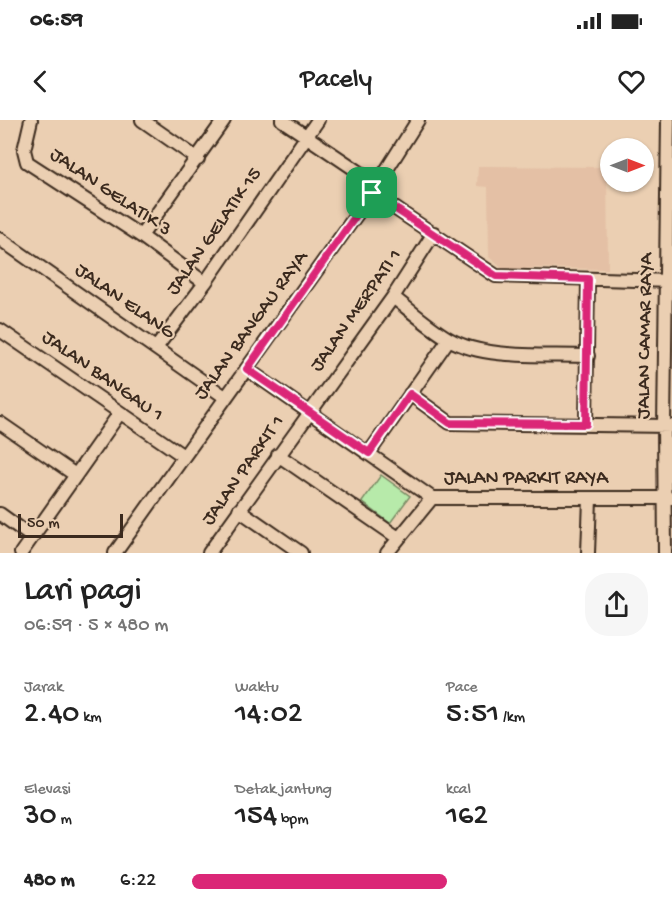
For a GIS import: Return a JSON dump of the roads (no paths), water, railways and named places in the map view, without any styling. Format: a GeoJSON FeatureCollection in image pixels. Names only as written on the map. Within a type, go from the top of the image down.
{"type":"FeatureCollection","features":[{"type":"Feature","properties":{"kind":"street","name":"JALAN GELATIK 3"},"geometry":{"type":"LineString","coordinates":[[31,120],[24,150],[27,162],[141,236],[205,283]]}},
{"type":"Feature","properties":{"kind":"street"},"geometry":{"type":"LineString","coordinates":[[142,120],[198,159]]}},
{"type":"Feature","properties":{"kind":"street"},"geometry":{"type":"LineString","coordinates":[[141,236],[225,120]]}},
{"type":"Feature","properties":{"kind":"street"},"geometry":{"type":"LineString","coordinates":[[282,120],[496,276],[669,280]]}},
{"type":"Feature","properties":{"kind":"street","name":"JALAN GELATIK 15"},"geometry":{"type":"LineString","coordinates":[[156,348],[205,283],[318,120]]}},
{"type":"Feature","properties":{"kind":"street","name":"JALAN BANGAU RAYA"},"geometry":{"type":"LineString","coordinates":[[115,553],[182,455],[247,369],[374,188],[418,120]]}},
{"type":"Feature","properties":{"kind":"street","name":"JALAN CAMAR RAYA"},"geometry":{"type":"LineString","coordinates":[[665,553],[669,498],[668,120]]}},
{"type":"Feature","properties":{"kind":"street","name":"JALAN MERPATI 1"},"geometry":{"type":"LineString","coordinates":[[310,411],[393,297],[434,233]]}},
{"type":"Feature","properties":{"kind":"street","name":"JALAN ELANG"},"geometry":{"type":"LineString","coordinates":[[0,239],[225,397]]}},
{"type":"Feature","properties":{"kind":"street"},"geometry":{"type":"LineString","coordinates":[[586,424],[588,279]]}},
{"type":"Feature","properties":{"kind":"street"},"geometry":{"type":"LineString","coordinates":[[393,297],[449,339],[467,348],[486,352],[588,356]]}},
{"type":"Feature","properties":{"kind":"street","name":"JALAN BANGAU 1"},"geometry":{"type":"LineString","coordinates":[[0,330],[119,414],[182,455]]}},
{"type":"Feature","properties":{"kind":"street"},"geometry":{"type":"LineString","coordinates":[[369,453],[449,339]]}},
{"type":"Feature","properties":{"kind":"street","name":"JALAN PARKIT RAYA"},"geometry":{"type":"LineString","coordinates":[[247,369],[432,498],[669,498]]}},
{"type":"Feature","properties":{"kind":"street"},"geometry":{"type":"LineString","coordinates":[[410,394],[450,423],[668,426]]}},
{"type":"Feature","properties":{"kind":"street","name":"JALAN PARKIT 1"},"geometry":{"type":"LineString","coordinates":[[209,553],[310,411]]}},
{"type":"Feature","properties":{"kind":"street"},"geometry":{"type":"LineString","coordinates":[[21,553],[119,414]]}},
{"type":"Feature","properties":{"kind":"street"},"geometry":{"type":"LineString","coordinates":[[0,423],[75,474]]}},
{"type":"Feature","properties":{"kind":"street"},"geometry":{"type":"LineString","coordinates":[[278,455],[397,537]]}},
{"type":"Feature","properties":{"kind":"street"},"geometry":{"type":"LineString","coordinates":[[387,553],[397,537],[432,498]]}},
{"type":"Feature","properties":{"kind":"street"},"geometry":{"type":"LineString","coordinates":[[588,553],[590,499]]}},
{"type":"Feature","properties":{"kind":"street"},"geometry":{"type":"LineString","coordinates":[[239,510],[299,552]]}},
{"type":"Feature","properties":{"kind":"street"},"geometry":{"type":"LineString","coordinates":[[0,514],[32,537]]}}]}
